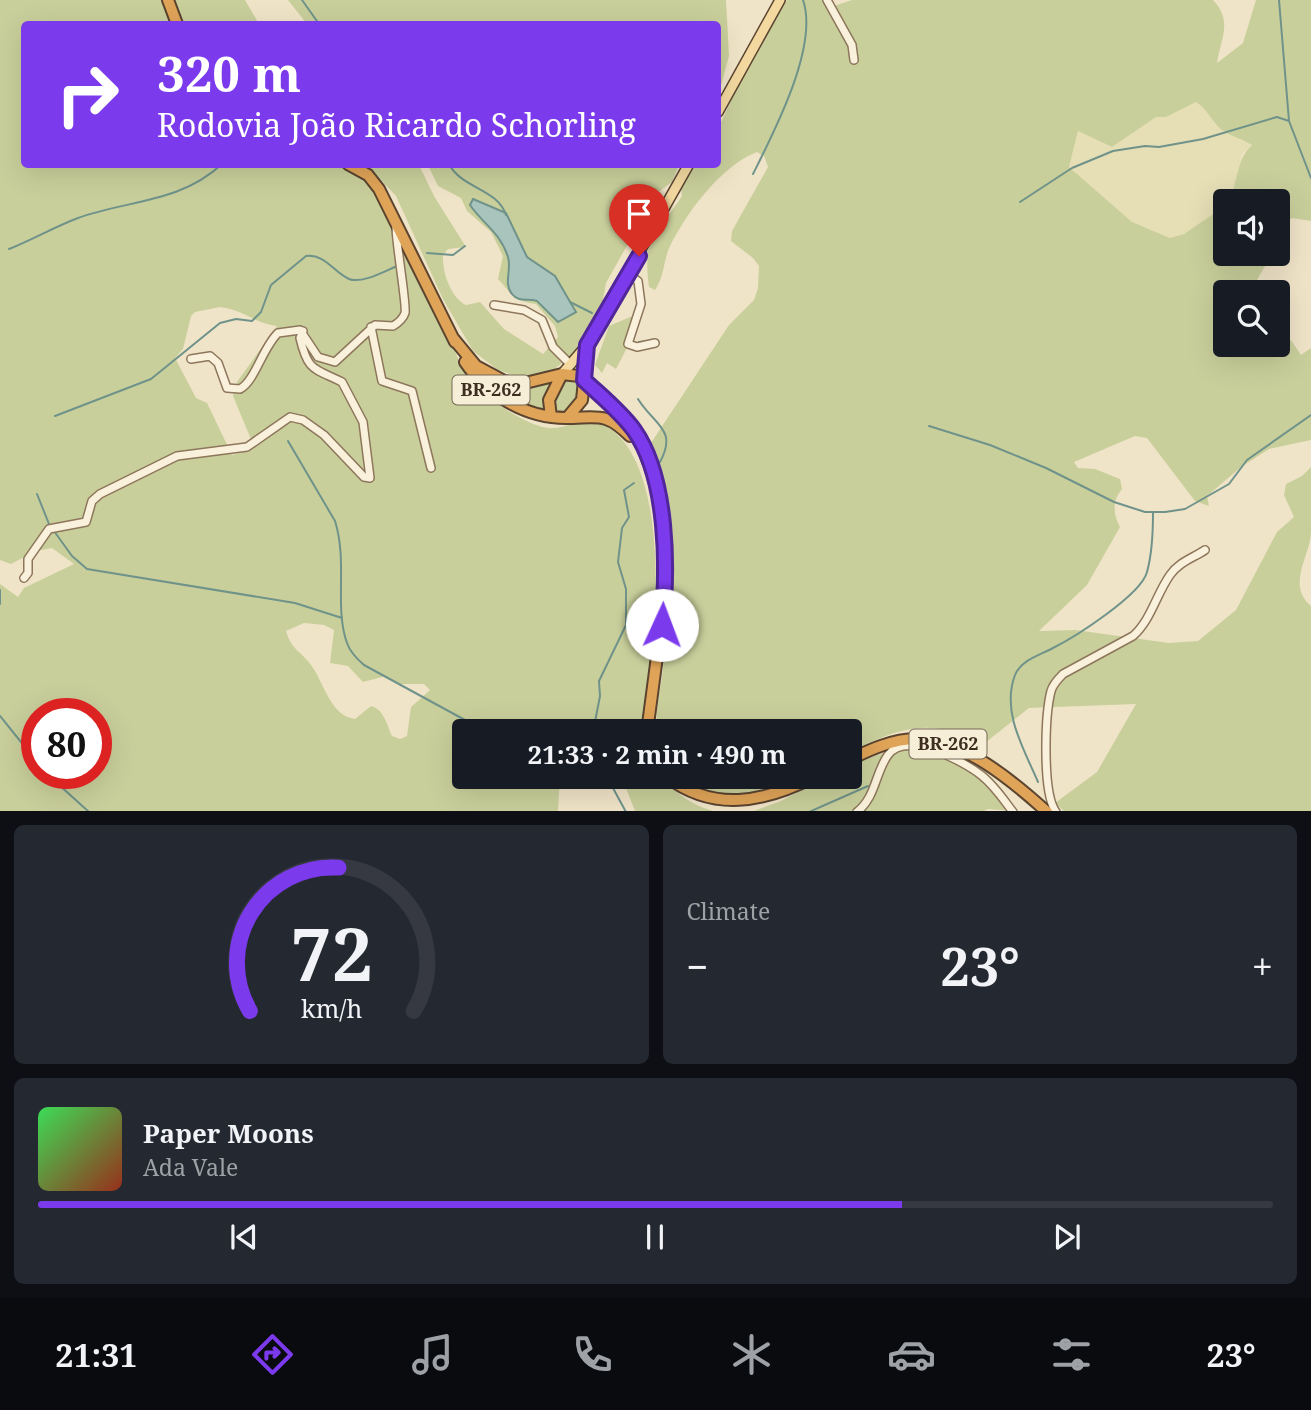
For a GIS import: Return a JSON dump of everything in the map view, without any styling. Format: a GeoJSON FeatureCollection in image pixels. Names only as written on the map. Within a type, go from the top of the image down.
{"type":"FeatureCollection","features":[{"type":"Feature","properties":{"kind":"highway"},"geometry":{"type":"LineString","coordinates":[[168,0],[176,21]]}},
{"type":"Feature","properties":{"kind":"highway","name":"BR-262"},"geometry":{"type":"LineString","coordinates":[[355,168],[368,175],[396,219],[453,338],[479,381],[517,407],[551,417],[592,415],[607,418],[631,437],[651,478],[662,534]]}},
{"type":"Feature","properties":{"kind":"highway","name":"BR-262"},"geometry":{"type":"LineString","coordinates":[[453,338],[476,366],[504,382],[537,382],[562,374],[571,374],[584,380],[619,413],[641,442],[658,488],[662,534],[663,611],[649,719]]}},
{"type":"Feature","properties":{"kind":"highway"},"geometry":{"type":"LineString","coordinates":[[551,417],[549,400],[562,374]]}},
{"type":"Feature","properties":{"kind":"highway"},"geometry":{"type":"LineString","coordinates":[[567,418],[582,400],[584,380]]}},
{"type":"Feature","properties":{"kind":"highway","name":"BR-262"},"geometry":{"type":"LineString","coordinates":[[862,755],[903,740],[918,738],[943,743],[988,765],[1048,811]]}},
{"type":"Feature","properties":{"kind":"highway"},"geometry":{"type":"LineString","coordinates":[[682,789],[695,799],[732,805],[758,803],[788,789]]}},
{"type":"Feature","properties":{"kind":"highway"},"geometry":{"type":"LineString","coordinates":[[1035,801],[1040,811]]}},
{"type":"Feature","properties":{"kind":"main road"},"geometry":{"type":"LineString","coordinates":[[721,107],[780,0]]}},
{"type":"Feature","properties":{"kind":"main road"},"geometry":{"type":"LineString","coordinates":[[562,374],[587,345],[687,168]]}},
{"type":"Feature","properties":{"kind":"main road"},"geometry":{"type":"LineString","coordinates":[[584,380],[587,345]]}},
{"type":"Feature","properties":{"kind":"street"},"geometry":{"type":"LineString","coordinates":[[827,0],[852,46],[854,60]]}},
{"type":"Feature","properties":{"kind":"street"},"geometry":{"type":"LineString","coordinates":[[303,331],[317,357],[335,362],[371,327],[380,324],[393,326],[405,313],[396,219]]}},
{"type":"Feature","properties":{"kind":"street"},"geometry":{"type":"LineString","coordinates":[[628,274],[638,281],[642,295],[628,344],[637,347],[655,342]]}},
{"type":"Feature","properties":{"kind":"street"},"geometry":{"type":"LineString","coordinates":[[494,305],[524,310],[542,320],[553,347],[571,365]]}},
{"type":"Feature","properties":{"kind":"street"},"geometry":{"type":"LineString","coordinates":[[371,327],[382,381],[409,388],[416,397],[419,426],[431,468]]}},
{"type":"Feature","properties":{"kind":"street"},"geometry":{"type":"LineString","coordinates":[[191,359],[210,356],[218,363],[227,387],[240,389],[248,383],[271,340],[285,330],[303,331]]}},
{"type":"Feature","properties":{"kind":"street"},"geometry":{"type":"LineString","coordinates":[[24,578],[28,573],[28,559],[48,529],[86,522],[92,501],[100,494],[177,456],[247,447],[283,419],[290,417],[314,427],[364,477],[370,478],[360,412],[342,382],[321,375],[309,365],[299,338],[303,331]]}},
{"type":"Feature","properties":{"kind":"street"},"geometry":{"type":"LineString","coordinates":[[1056,811],[1048,795],[1050,695],[1055,682],[1063,674],[1123,644],[1142,628],[1170,574],[1183,561],[1205,550]]}},
{"type":"Feature","properties":{"kind":"street"},"geometry":{"type":"LineString","coordinates":[[857,811],[874,789],[887,756],[902,747],[914,746],[938,751],[979,773],[1013,811]]}},
{"type":"Feature","properties":{"kind":"shaded area"},"geometry":{"type":"Polygon","coordinates":[[[1196,102],[1208,109],[1226,133],[1238,136],[1252,145],[1242,154],[1234,189],[1213,189],[1213,216],[1184,234],[1170,238],[1132,222],[1069,167],[1078,131],[1112,147],[1156,117],[1166,117],[1196,102]]]}},
{"type":"Feature","properties":{"kind":"green space"},"geometry":{"type":"Polygon","coordinates":[[[0,0],[163,0],[171,21],[21,21],[21,168],[349,168],[368,179],[471,382],[501,406],[531,423],[550,428],[596,422],[626,445],[642,478],[652,519],[656,565],[653,659],[647,719],[452,719],[452,789],[559,789],[558,811],[0,811],[0,584],[18,597],[24,588],[74,564],[52,548],[36,551],[11,564],[0,560],[0,0]],[[220,307],[195,312],[191,316],[183,349],[175,358],[196,398],[207,403],[232,455],[247,451],[253,444],[233,396],[237,382],[277,326],[220,307]],[[304,623],[286,631],[291,643],[316,672],[339,712],[355,719],[371,706],[382,714],[392,736],[400,739],[407,736],[411,707],[430,690],[424,684],[399,684],[386,676],[363,682],[348,666],[330,663],[334,630],[324,625],[304,623]]]}},
{"type":"Feature","properties":{"kind":"green space"},"geometry":{"type":"Polygon","coordinates":[[[174,0],[245,0],[257,21],[183,21],[174,0]]]}},
{"type":"Feature","properties":{"kind":"green space"},"geometry":{"type":"Polygon","coordinates":[[[288,0],[726,0],[729,56],[721,86],[721,21],[305,21],[288,0]]]}},
{"type":"Feature","properties":{"kind":"green space"},"geometry":{"type":"Polygon","coordinates":[[[787,0],[823,0],[831,7],[852,0],[1213,0],[1223,15],[1224,23],[1217,63],[1243,43],[1256,0],[1311,0],[1311,221],[1290,219],[1290,189],[1233,189],[1243,158],[1252,145],[1221,129],[1196,102],[1166,117],[1156,117],[1112,147],[1078,131],[1069,167],[1132,222],[1170,238],[1184,234],[1213,214],[1213,266],[1265,266],[1257,280],[1213,280],[1213,357],[1290,357],[1290,340],[1301,355],[1311,348],[1311,440],[1269,449],[1241,467],[1207,496],[1209,506],[1195,501],[1147,438],[1135,436],[1074,462],[1078,468],[1095,469],[1120,479],[1122,489],[1116,498],[1115,508],[1120,527],[1087,585],[1039,631],[1075,630],[1169,643],[1198,641],[1236,610],[1277,532],[1294,517],[1284,495],[1286,484],[1302,476],[1311,467],[1311,533],[1301,570],[1300,589],[1311,606],[1311,811],[1064,811],[1055,803],[1097,772],[1136,704],[1029,708],[981,746],[947,730],[914,728],[882,737],[862,747],[862,719],[657,719],[668,611],[670,555],[665,500],[649,446],[729,325],[754,300],[758,288],[759,266],[731,241],[732,231],[768,167],[764,156],[757,152],[731,168],[696,204],[671,244],[655,290],[649,287],[648,258],[653,238],[682,196],[681,188],[694,168],[721,168],[721,122],[748,64],[787,0]]]}},
{"type":"Feature","properties":{"kind":"green space"},"geometry":{"type":"Polygon","coordinates":[[[370,168],[420,168],[434,196],[466,247],[448,249],[443,255],[446,276],[452,291],[466,305],[480,302],[504,329],[543,354],[558,337],[555,326],[536,304],[517,299],[498,279],[503,256],[491,232],[467,211],[461,198],[438,186],[429,168],[678,168],[672,182],[646,201],[634,233],[606,283],[601,311],[573,354],[551,372],[519,377],[498,370],[473,351],[443,299],[396,196],[370,168]]]}},
{"type":"Feature","properties":{"kind":"green space"},"geometry":{"type":"Polygon","coordinates":[[[635,315],[630,342],[616,369],[607,363],[602,373],[595,365],[609,326],[635,315]]]}},
{"type":"Feature","properties":{"kind":"green space"},"geometry":{"type":"Polygon","coordinates":[[[476,371],[519,388],[554,380],[545,413],[501,393],[476,371]]]}},
{"type":"Feature","properties":{"kind":"green space"},"geometry":{"type":"Polygon","coordinates":[[[570,379],[580,387],[573,408],[559,412],[553,406],[556,393],[562,383],[570,379]]]}},
{"type":"Feature","properties":{"kind":"green space"},"geometry":{"type":"Polygon","coordinates":[[[903,746],[937,752],[967,765],[993,785],[1014,811],[754,811],[804,789],[862,789],[862,760],[903,746]]]}},
{"type":"Feature","properties":{"kind":"green space"},"geometry":{"type":"Polygon","coordinates":[[[626,789],[674,789],[698,806],[713,811],[635,811],[626,789]]]}},
{"type":"Feature","properties":{"kind":"green space"},"geometry":{"type":"Polygon","coordinates":[[[692,789],[774,789],[743,802],[692,789]]]}},
{"type":"Feature","properties":{"kind":"water"},"geometry":{"type":"Polygon","coordinates":[[[473,199],[506,213],[527,257],[555,276],[576,312],[558,322],[537,301],[521,299],[512,294],[508,285],[509,262],[505,248],[470,205],[473,199]]]}},
{"type":"Feature","properties":{"kind":"waterway"},"geometry":{"type":"LineString","coordinates":[[302,0],[317,21]]}},
{"type":"Feature","properties":{"kind":"waterway"},"geometry":{"type":"LineString","coordinates":[[753,174],[782,113],[800,64],[805,41],[803,0]]}},
{"type":"Feature","properties":{"kind":"waterway"},"geometry":{"type":"LineString","coordinates":[[1279,0],[1289,121],[1311,178]]}},
{"type":"Feature","properties":{"kind":"waterway"},"geometry":{"type":"LineString","coordinates":[[1020,202],[1072,168],[1113,151],[1145,146],[1159,147],[1203,139],[1277,117],[1289,121]]}},
{"type":"Feature","properties":{"kind":"waterway"},"geometry":{"type":"LineString","coordinates":[[9,249],[78,218],[153,199],[189,186],[217,168]]}},
{"type":"Feature","properties":{"kind":"waterway"},"geometry":{"type":"LineString","coordinates":[[452,168],[462,179],[495,199],[506,215]]}},
{"type":"Feature","properties":{"kind":"waterway"},"geometry":{"type":"LineString","coordinates":[[427,253],[453,255],[465,246]]}},
{"type":"Feature","properties":{"kind":"waterway"},"geometry":{"type":"LineString","coordinates":[[55,416],[151,379],[220,323],[236,319],[252,321],[261,312],[271,285],[306,256],[319,258],[343,276],[354,280],[397,266]]}},
{"type":"Feature","properties":{"kind":"waterway"},"geometry":{"type":"LineString","coordinates":[[570,302],[592,313]]}},
{"type":"Feature","properties":{"kind":"waterway"},"geometry":{"type":"LineString","coordinates":[[639,342],[649,341]]}},
{"type":"Feature","properties":{"kind":"waterway"},"geometry":{"type":"LineString","coordinates":[[638,399],[665,434],[665,451],[660,462]]}},
{"type":"Feature","properties":{"kind":"waterway"},"geometry":{"type":"LineString","coordinates":[[929,426],[990,445],[1046,468],[1114,502],[1145,512],[1165,512],[1185,509],[1229,484],[1247,460],[1311,415]]}},
{"type":"Feature","properties":{"kind":"waterway"},"geometry":{"type":"LineString","coordinates":[[288,441],[335,521],[341,552],[341,615],[347,643],[352,652],[364,665],[463,719]]}},
{"type":"Feature","properties":{"kind":"waterway"},"geometry":{"type":"LineString","coordinates":[[596,719],[600,696],[599,681],[626,625],[626,589],[618,562],[622,528],[629,517],[624,490],[634,483]]}},
{"type":"Feature","properties":{"kind":"waterway"},"geometry":{"type":"LineString","coordinates":[[37,494],[49,524]]}},
{"type":"Feature","properties":{"kind":"waterway"},"geometry":{"type":"LineString","coordinates":[[1038,782],[1012,716],[1011,689],[1015,675],[1026,662],[1091,625],[1133,592],[1147,572],[1153,513]]}},
{"type":"Feature","properties":{"kind":"waterway"},"geometry":{"type":"LineString","coordinates":[[54,531],[72,556],[87,569],[295,603],[342,618]]}},
{"type":"Feature","properties":{"kind":"waterway"},"geometry":{"type":"LineString","coordinates":[[0,590],[0,604]]}},
{"type":"Feature","properties":{"kind":"waterway"},"geometry":{"type":"LineString","coordinates":[[0,716],[21,742]]}},
{"type":"Feature","properties":{"kind":"waterway"},"geometry":{"type":"LineString","coordinates":[[811,811],[868,786]]}},
{"type":"Feature","properties":{"kind":"waterway"},"geometry":{"type":"LineString","coordinates":[[64,789],[88,811]]}},
{"type":"Feature","properties":{"kind":"waterway"},"geometry":{"type":"LineString","coordinates":[[614,789],[625,811]]}},
{"type":"Feature","properties":{"kind":"route"},"geometry":{"type":"LineString","coordinates":[[639,256],[587,345],[584,380],[634,430],[650,463],[658,488],[663,523],[662,625]]}}]}
